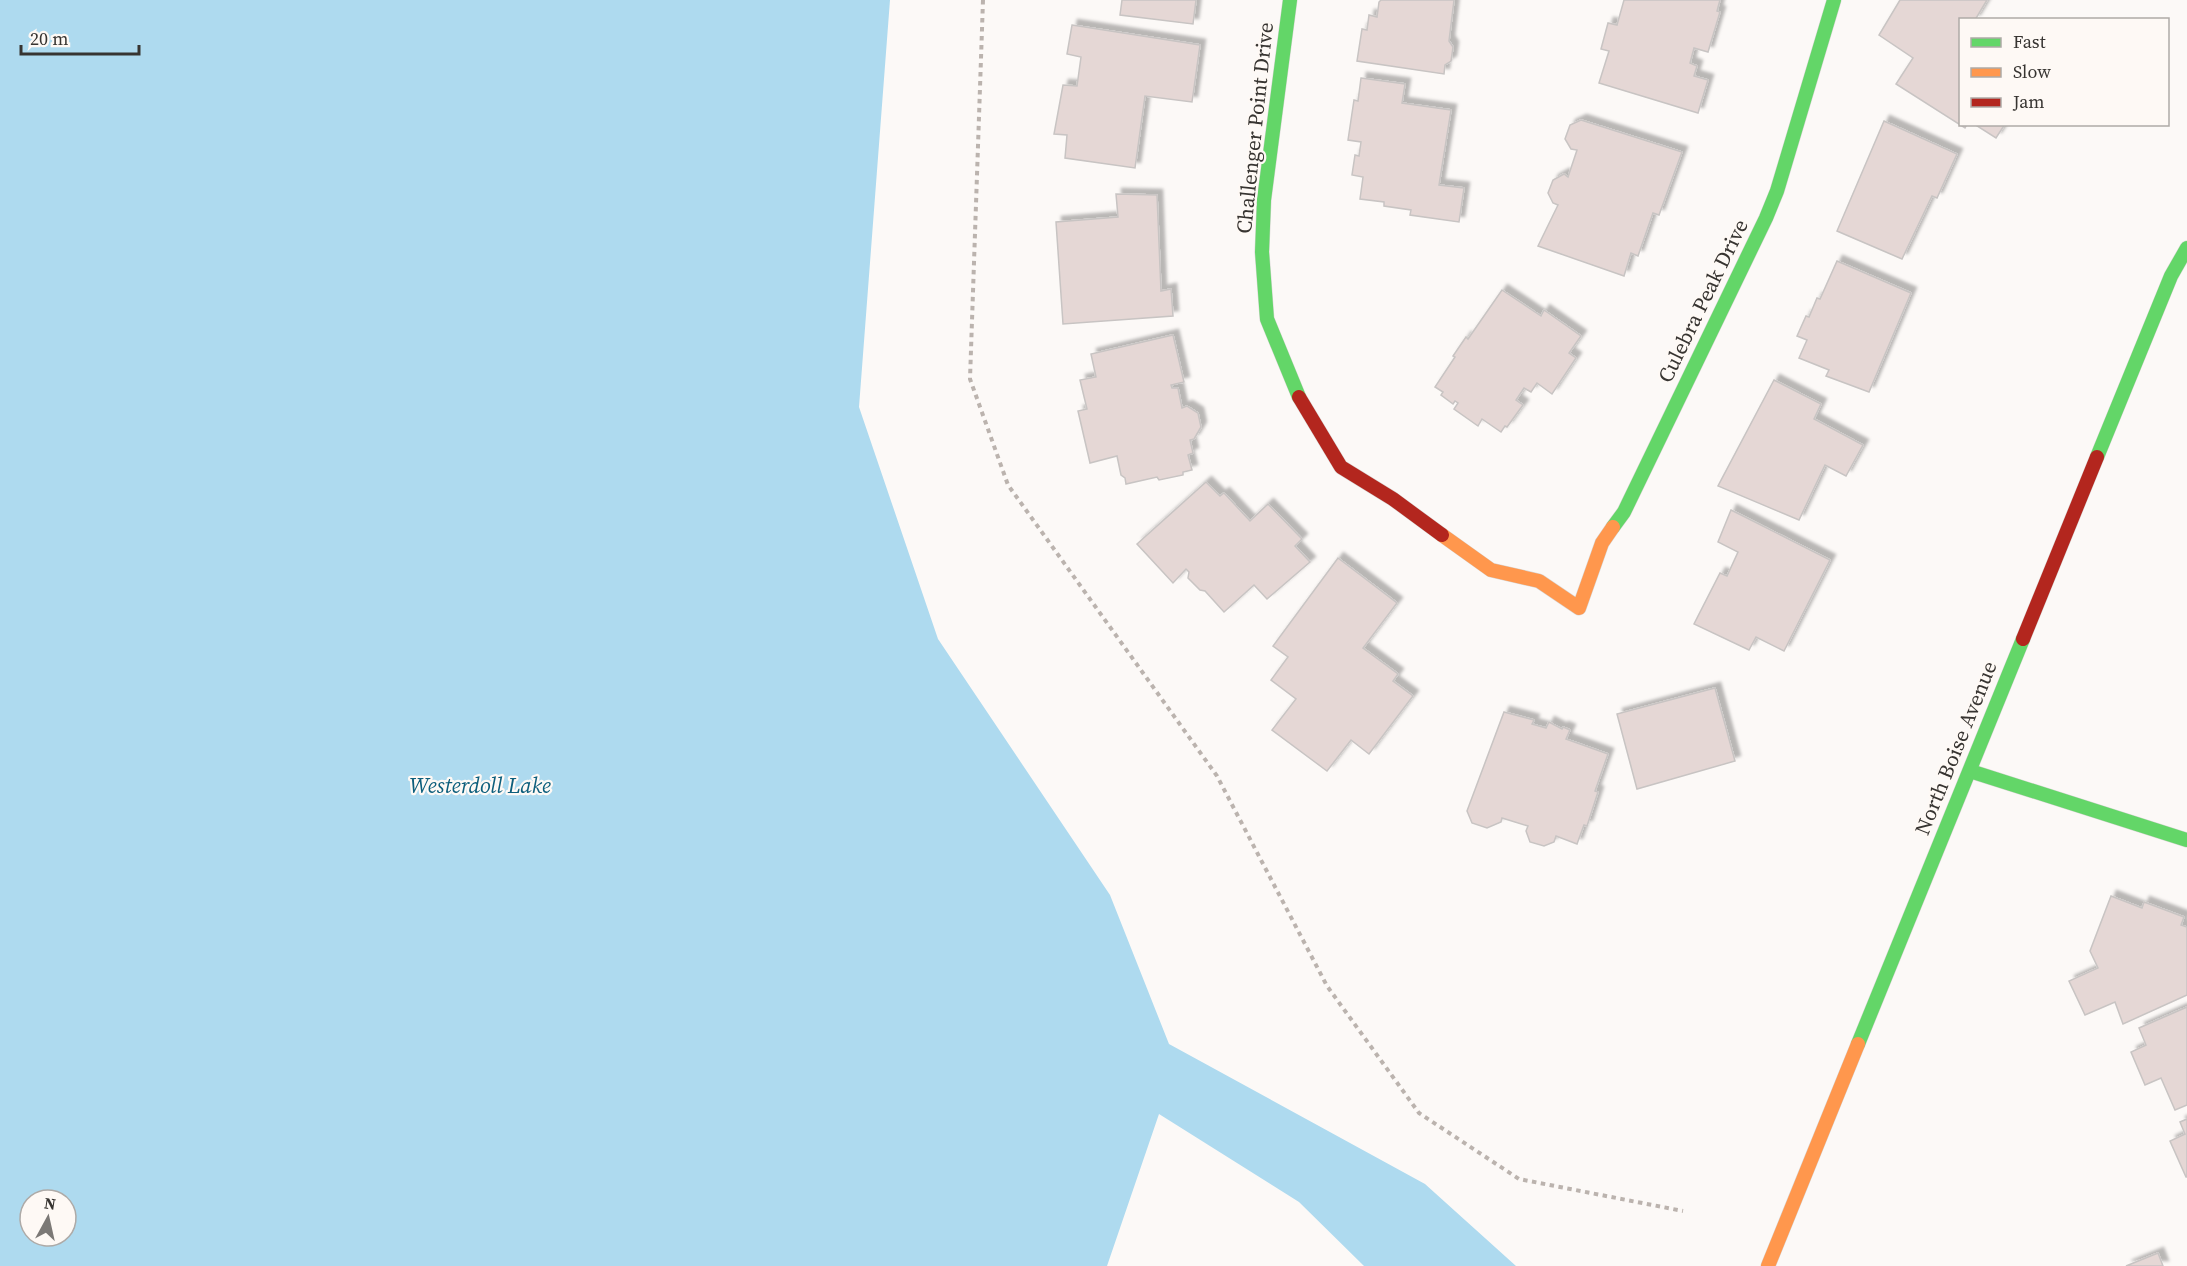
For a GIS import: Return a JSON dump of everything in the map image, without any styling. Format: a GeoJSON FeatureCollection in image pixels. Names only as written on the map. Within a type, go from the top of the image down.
{"type":"FeatureCollection","features":[{"type":"Feature","properties":{"kind":"street","name":"Challenger Point Drive"},"geometry":{"type":"LineString","coordinates":[[1290,0],[1264,200],[1263,252],[1267,319],[1299,397],[1341,467],[1393,499],[1491,570],[1539,581],[1579,608]]}},
{"type":"Feature","properties":{"kind":"street","name":"Culebra Peak Drive"},"geometry":{"type":"LineString","coordinates":[[1579,608],[1602,543],[1624,512],[1766,218],[1777,191],[1834,0]]}},
{"type":"Feature","properties":{"kind":"street","name":"North Boise Avenue"},"geometry":{"type":"LineString","coordinates":[[1768,1266],[2171,276],[2187,248]]}},
{"type":"Feature","properties":{"kind":"street"},"geometry":{"type":"LineString","coordinates":[[1970,771],[2187,840]]}},
{"type":"Feature","properties":{"kind":"path"},"geometry":{"type":"LineString","coordinates":[[983,0],[970,379],[1008,485],[1217,776],[1327,986],[1419,1113],[1519,1179],[1683,1211]]}},
{"type":"Feature","properties":{"kind":"water","name":"Westerdoll Lake"},"geometry":{"type":"Polygon","coordinates":[[[0,0],[890,0],[859,407],[938,639],[1110,895],[1169,1044],[1425,1184],[1516,1266],[1364,1266],[1299,1202],[1159,1114],[1107,1266],[0,1266],[0,0]]]}},
{"type":"Feature","properties":{"kind":"building"},"geometry":{"type":"Polygon","coordinates":[[[1122,0],[1196,0],[1193,24],[1120,15],[1122,0]]]}},
{"type":"Feature","properties":{"kind":"building"},"geometry":{"type":"Polygon","coordinates":[[[1381,0],[1454,0],[1449,41],[1453,47],[1451,61],[1445,65],[1444,74],[1357,61],[1362,29],[1367,30],[1369,15],[1377,17],[1381,0]]]}},
{"type":"Feature","properties":{"kind":"building"},"geometry":{"type":"Polygon","coordinates":[[[1624,0],[1720,0],[1717,11],[1720,12],[1708,52],[1694,48],[1690,63],[1697,66],[1694,76],[1708,80],[1698,113],[1599,83],[1609,51],[1601,49],[1608,23],[1617,25],[1624,0]]]}},
{"type":"Feature","properties":{"kind":"building"},"geometry":{"type":"Polygon","coordinates":[[[1900,0],[1987,0],[1976,18],[1959,18],[1959,124],[1896,84],[1913,58],[1879,35],[1900,0]]]}},
{"type":"Feature","properties":{"kind":"building"},"geometry":{"type":"Polygon","coordinates":[[[1072,25],[1200,45],[1192,102],[1145,96],[1135,168],[1065,158],[1067,135],[1054,134],[1063,85],[1077,86],[1081,57],[1067,54],[1072,25]]]}},
{"type":"Feature","properties":{"kind":"building"},"geometry":{"type":"Polygon","coordinates":[[[1361,78],[1405,84],[1402,103],[1451,110],[1439,185],[1464,188],[1459,222],[1410,215],[1411,210],[1384,206],[1384,202],[1360,199],[1363,177],[1352,175],[1355,155],[1359,156],[1361,142],[1348,140],[1354,100],[1358,101],[1361,78]]]}},
{"type":"Feature","properties":{"kind":"building"},"geometry":{"type":"Polygon","coordinates":[[[1581,120],[1682,152],[1659,215],[1653,213],[1638,256],[1631,253],[1624,276],[1538,246],[1558,205],[1553,203],[1548,193],[1553,180],[1564,174],[1568,177],[1577,150],[1571,149],[1565,139],[1570,125],[1581,120]]]}},
{"type":"Feature","properties":{"kind":"building"},"geometry":{"type":"Polygon","coordinates":[[[1884,121],[1957,154],[1937,198],[1932,196],[1902,259],[1837,231],[1884,121]]]}},
{"type":"Feature","properties":{"kind":"building"},"geometry":{"type":"Polygon","coordinates":[[[1977,126],[2004,126],[1996,138],[1977,126]]]}},
{"type":"Feature","properties":{"kind":"building"},"geometry":{"type":"Polygon","coordinates":[[[1116,194],[1157,195],[1161,291],[1171,289],[1173,316],[1063,324],[1056,222],[1118,217],[1116,194]]]}},
{"type":"Feature","properties":{"kind":"building"},"geometry":{"type":"Polygon","coordinates":[[[1837,261],[1911,293],[1869,392],[1826,376],[1829,370],[1799,358],[1807,340],[1797,336],[1817,298],[1820,299],[1837,261]]]}},
{"type":"Feature","properties":{"kind":"building"},"geometry":{"type":"Polygon","coordinates":[[[1502,290],[1541,316],[1544,310],[1581,336],[1569,353],[1576,358],[1552,394],[1537,383],[1531,392],[1524,388],[1516,400],[1523,405],[1501,432],[1482,419],[1478,426],[1454,409],[1458,403],[1455,401],[1453,404],[1441,395],[1443,392],[1435,387],[1466,337],[1468,339],[1502,290]]]}},
{"type":"Feature","properties":{"kind":"building"},"geometry":{"type":"Polygon","coordinates":[[[1173,335],[1184,382],[1171,385],[1172,388],[1178,388],[1182,408],[1187,406],[1198,413],[1201,427],[1194,439],[1190,440],[1193,453],[1188,455],[1192,470],[1183,472],[1183,475],[1159,480],[1157,477],[1126,484],[1125,478],[1121,475],[1117,456],[1090,463],[1078,411],[1087,409],[1080,380],[1096,377],[1091,354],[1173,335]]]}},
{"type":"Feature","properties":{"kind":"building"},"geometry":{"type":"Polygon","coordinates":[[[1774,380],[1821,404],[1814,419],[1863,445],[1846,476],[1825,465],[1799,520],[1718,486],[1774,380]]]}},
{"type":"Feature","properties":{"kind":"building"},"geometry":{"type":"Polygon","coordinates":[[[1206,482],[1220,496],[1224,493],[1250,521],[1268,504],[1302,539],[1295,546],[1310,562],[1267,599],[1254,585],[1224,612],[1205,591],[1200,590],[1188,578],[1189,572],[1186,569],[1173,583],[1137,544],[1206,482]]]}},
{"type":"Feature","properties":{"kind":"building"},"geometry":{"type":"Polygon","coordinates":[[[1731,510],[1830,560],[1784,651],[1756,637],[1749,650],[1694,624],[1720,573],[1727,576],[1738,552],[1718,542],[1731,510]]]}},
{"type":"Feature","properties":{"kind":"building"},"geometry":{"type":"Polygon","coordinates":[[[1338,558],[1397,603],[1363,648],[1398,674],[1393,681],[1413,696],[1369,754],[1351,740],[1327,771],[1272,730],[1296,699],[1271,680],[1288,657],[1273,646],[1338,558]]]}},
{"type":"Feature","properties":{"kind":"building"},"geometry":{"type":"Polygon","coordinates":[[[1715,688],[1735,761],[1637,789],[1617,714],[1715,688]]]}},
{"type":"Feature","properties":{"kind":"building"},"geometry":{"type":"Polygon","coordinates":[[[1504,712],[1534,720],[1532,724],[1546,728],[1549,722],[1562,729],[1563,727],[1570,730],[1566,739],[1608,754],[1595,791],[1598,792],[1587,826],[1584,825],[1577,844],[1556,836],[1554,842],[1544,846],[1530,842],[1526,831],[1528,826],[1502,818],[1501,822],[1487,828],[1472,823],[1467,811],[1504,712]]]}},
{"type":"Feature","properties":{"kind":"building"},"geometry":{"type":"Polygon","coordinates":[[[2111,896],[2142,908],[2144,902],[2184,917],[2181,925],[2187,927],[2187,995],[2123,1024],[2115,1002],[2085,1015],[2069,981],[2098,968],[2090,951],[2111,896]]]}},
{"type":"Feature","properties":{"kind":"building"},"geometry":{"type":"Polygon","coordinates":[[[2187,1007],[2187,1105],[2175,1110],[2161,1078],[2145,1085],[2131,1052],[2146,1045],[2139,1028],[2187,1007]]]}},
{"type":"Feature","properties":{"kind":"building"},"geometry":{"type":"Polygon","coordinates":[[[2187,1119],[2186,1177],[2170,1141],[2185,1134],[2180,1122],[2187,1119]]]}},
{"type":"Feature","properties":{"kind":"building"},"geometry":{"type":"Polygon","coordinates":[[[2158,1253],[2163,1266],[2126,1266],[2158,1253]]]}},
{"type":"Feature","properties":{"kind":"traffic: fast"},"geometry":{"type":"LineString","coordinates":[[1290,0],[1264,200],[1262,252],[1267,319],[1299,397]]}},
{"type":"Feature","properties":{"kind":"traffic: fast"},"geometry":{"type":"LineString","coordinates":[[1613,527],[1624,512],[1766,218],[1777,191],[1834,0]]}},
{"type":"Feature","properties":{"kind":"traffic: fast"},"geometry":{"type":"LineString","coordinates":[[2097,457],[2171,276],[2187,248]]}},
{"type":"Feature","properties":{"kind":"traffic: fast"},"geometry":{"type":"LineString","coordinates":[[1858,1044],[2023,639]]}},
{"type":"Feature","properties":{"kind":"traffic: fast"},"geometry":{"type":"LineString","coordinates":[[1970,771],[2187,840]]}},
{"type":"Feature","properties":{"kind":"traffic: slow"},"geometry":{"type":"LineString","coordinates":[[1442,535],[1491,570],[1539,581],[1579,608],[1602,543],[1613,527]]}},
{"type":"Feature","properties":{"kind":"traffic: slow"},"geometry":{"type":"LineString","coordinates":[[1768,1266],[1858,1044]]}},
{"type":"Feature","properties":{"kind":"traffic: jam"},"geometry":{"type":"LineString","coordinates":[[1299,397],[1341,467],[1393,499],[1442,535]]}},
{"type":"Feature","properties":{"kind":"traffic: jam"},"geometry":{"type":"LineString","coordinates":[[2023,639],[2097,457]]}}]}
